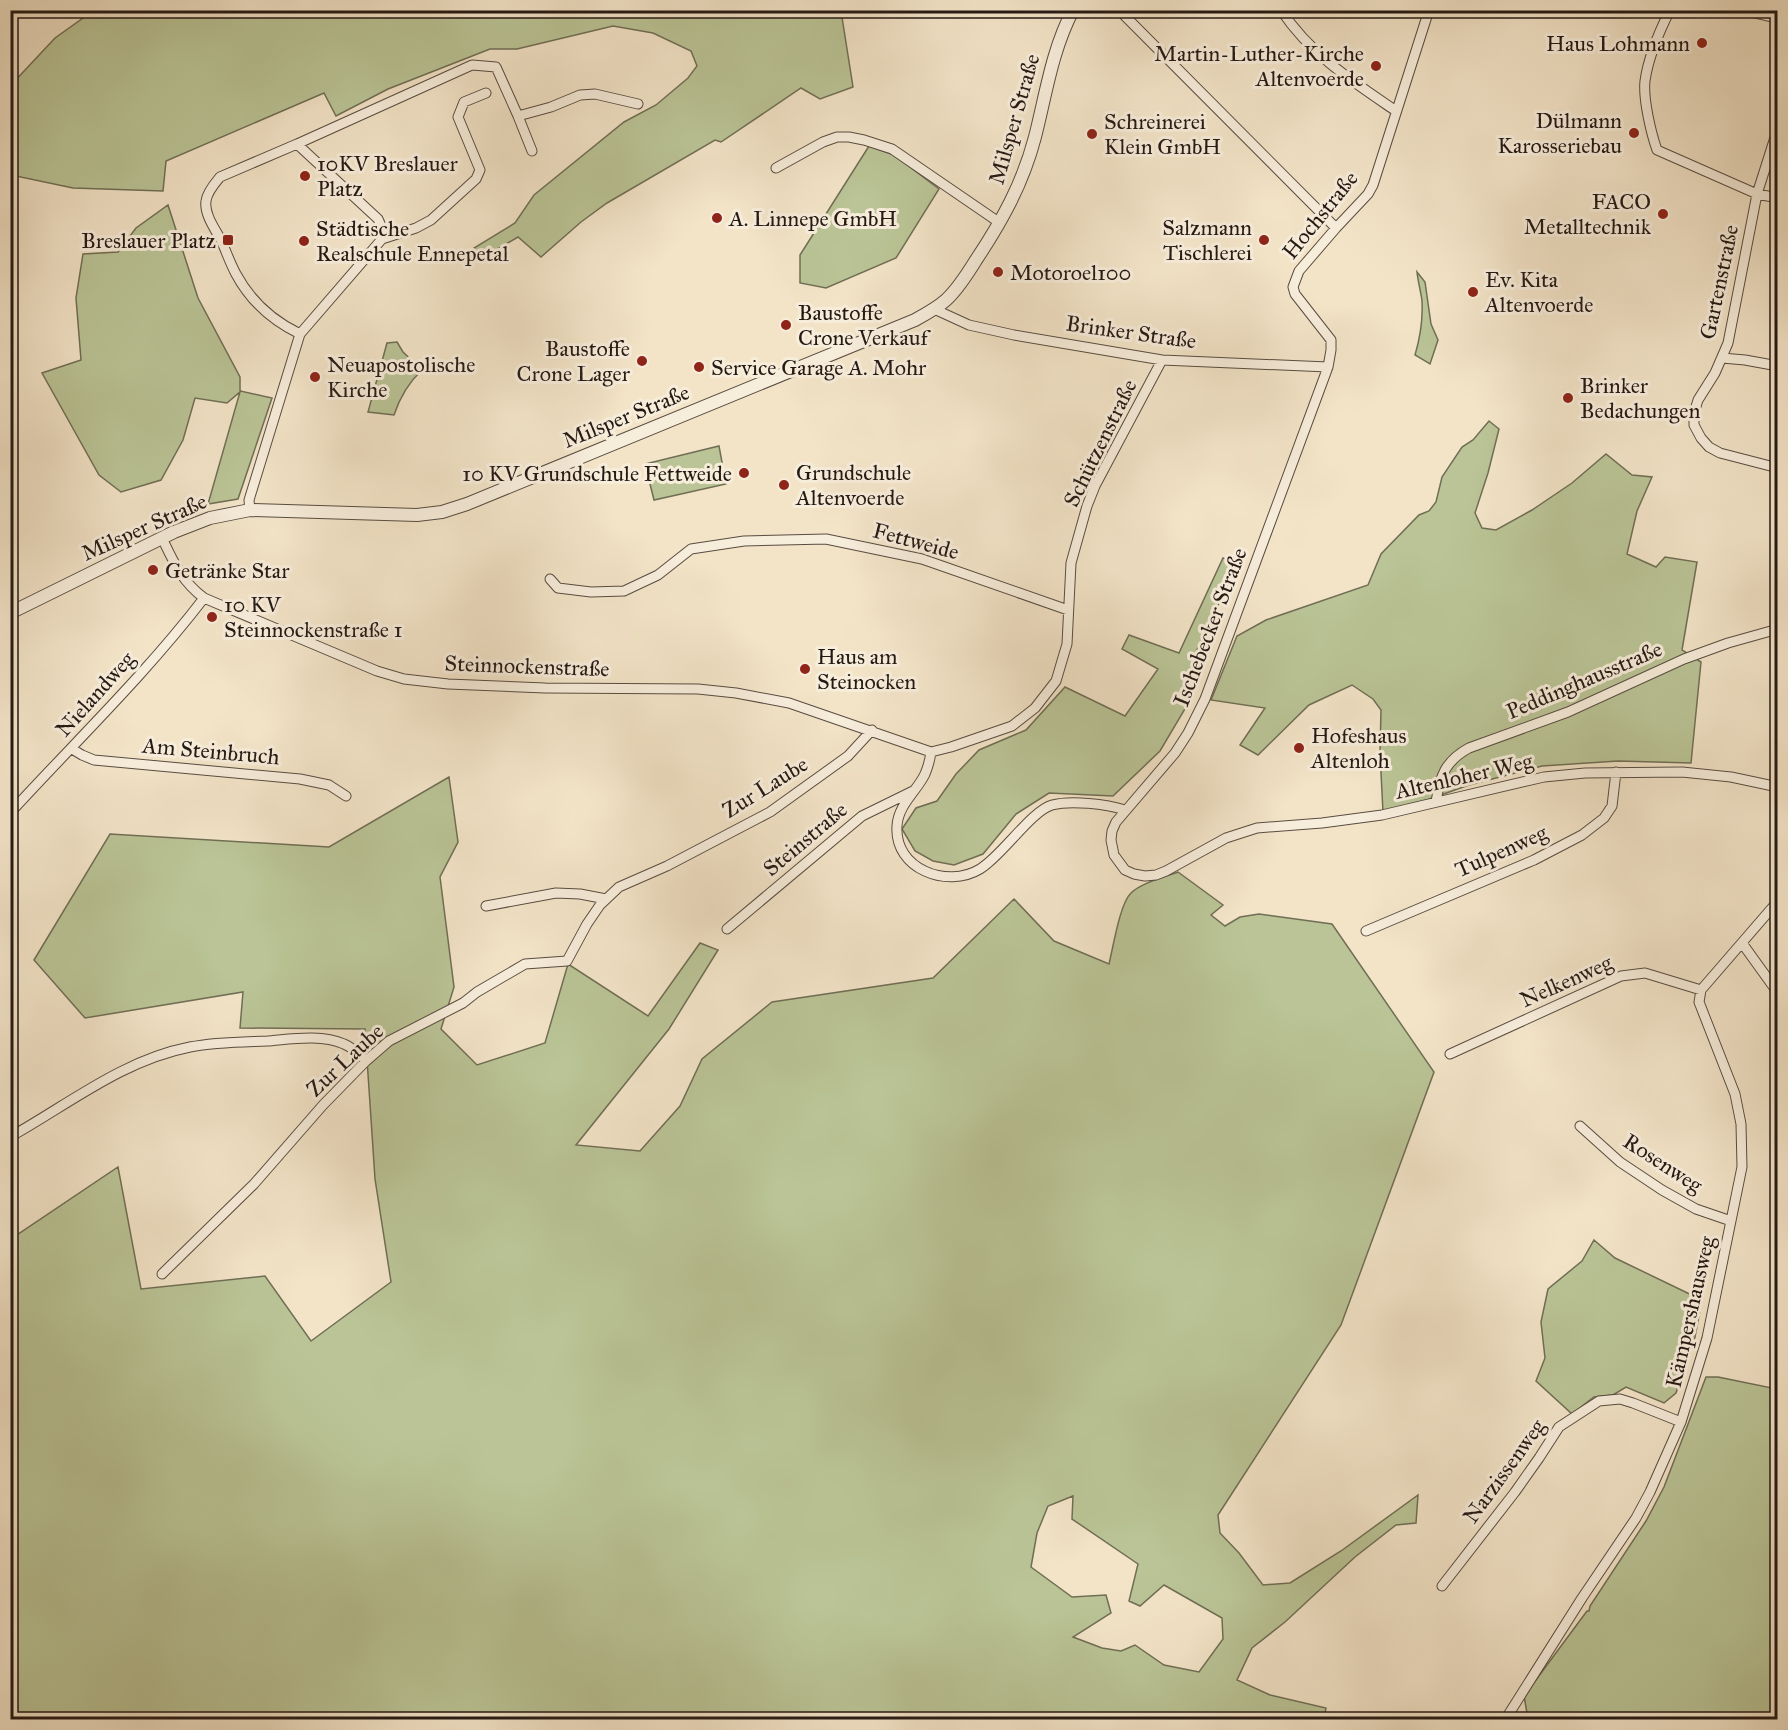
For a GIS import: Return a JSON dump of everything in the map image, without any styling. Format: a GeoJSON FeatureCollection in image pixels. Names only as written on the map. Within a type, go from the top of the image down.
{"type":"FeatureCollection","features":[{"type":"Feature","properties":{"kind":"street","name":"Milsper Straße"},"geometry":{"type":"LineString","coordinates":[[10,613],[162,538],[210,518],[250,510],[386,515],[417,514],[450,509],[915,320],[947,299],[1000,223],[1025,170],[1055,57],[1073,10]]}},
{"type":"Feature","properties":{"kind":"street"},"geometry":{"type":"LineString","coordinates":[[1119,10],[1336,228]]}},
{"type":"Feature","properties":{"kind":"street"},"geometry":{"type":"LineString","coordinates":[[1281,10],[1311,48],[1339,71],[1396,111]]}},
{"type":"Feature","properties":{"kind":"street","name":"Hochstraße"},"geometry":{"type":"LineString","coordinates":[[1328,367],[1330,339],[1295,294],[1293,287],[1299,271],[1368,194],[1373,185],[1430,10]]}},
{"type":"Feature","properties":{"kind":"street"},"geometry":{"type":"LineString","coordinates":[[1670,10],[1658,36],[1645,82],[1648,117],[1657,150],[1757,194],[1778,198]]}},
{"type":"Feature","properties":{"kind":"street"},"geometry":{"type":"LineString","coordinates":[[1749,10],[1778,17]]}},
{"type":"Feature","properties":{"kind":"street"},"geometry":{"type":"LineString","coordinates":[[300,334],[283,326],[265,312],[248,293],[236,274],[208,214],[206,201],[212,187],[220,177],[472,65],[496,66],[532,152]]}},
{"type":"Feature","properties":{"kind":"street"},"geometry":{"type":"LineString","coordinates":[[250,510],[249,500],[300,334],[382,239],[416,228],[431,220],[476,179],[480,170],[458,117],[464,102],[486,93]]}},
{"type":"Feature","properties":{"kind":"street"},"geometry":{"type":"LineString","coordinates":[[518,116],[580,95],[595,94],[638,104]]}},
{"type":"Feature","properties":{"kind":"street","name":"Gartenstraße"},"geometry":{"type":"LineString","coordinates":[[1778,128],[1757,194],[1731,332],[1722,358],[1698,400],[1694,413],[1694,424],[1709,447],[1720,453],[1778,468]]}},
{"type":"Feature","properties":{"kind":"street"},"geometry":{"type":"LineString","coordinates":[[776,168],[823,142],[849,136],[892,149],[1000,223]]}},
{"type":"Feature","properties":{"kind":"street"},"geometry":{"type":"LineString","coordinates":[[297,144],[378,219],[382,228],[382,239]]}},
{"type":"Feature","properties":{"kind":"street","name":"Brinker Straße"},"geometry":{"type":"LineString","coordinates":[[934,309],[952,318],[981,327],[1068,345],[1162,360],[1328,367]]}},
{"type":"Feature","properties":{"kind":"street"},"geometry":{"type":"LineString","coordinates":[[1722,358],[1778,366]]}},
{"type":"Feature","properties":{"kind":"street","name":"Schützenstraße"},"geometry":{"type":"LineString","coordinates":[[931,752],[1011,726],[1035,708],[1056,681],[1066,644],[1071,563],[1087,506],[1095,486],[1162,360]]}},
{"type":"Feature","properties":{"kind":"street","name":"Ischebecker Straße"},"geometry":{"type":"LineString","coordinates":[[1134,874],[1125,870],[1114,855],[1112,831],[1125,810],[1175,753],[1205,699],[1328,367]]}},
{"type":"Feature","properties":{"kind":"street","name":"Steinnockenstraße"},"geometry":{"type":"LineString","coordinates":[[162,538],[179,572],[191,589],[204,598],[377,672],[404,679],[448,684],[545,688],[698,689],[736,693],[789,703],[931,752]]}},
{"type":"Feature","properties":{"kind":"street","name":"Fettweide"},"geometry":{"type":"LineString","coordinates":[[550,579],[558,588],[591,592],[624,591],[658,575],[691,549],[744,541],[826,539],[922,559],[1068,610]]}},
{"type":"Feature","properties":{"kind":"street","name":"Nielandweg"},"geometry":{"type":"LineString","coordinates":[[10,813],[72,749],[176,634],[204,598]]}},
{"type":"Feature","properties":{"kind":"street","name":"Peddinghausstraße"},"geometry":{"type":"LineString","coordinates":[[1436,802],[1438,787],[1446,767],[1456,755],[1469,748],[1568,712],[1684,660],[1728,643],[1778,628]]}},
{"type":"Feature","properties":{"kind":"street","name":"Zur Laube"},"geometry":{"type":"LineString","coordinates":[[162,1274],[255,1184],[323,1105],[389,1041],[464,1004],[477,992],[525,964],[567,961],[600,905],[619,887],[667,866],[770,812],[848,756],[872,730]]}},
{"type":"Feature","properties":{"kind":"street","name":"Am Steinbruch"},"geometry":{"type":"LineString","coordinates":[[72,749],[94,760],[300,779],[329,784],[346,796]]}},
{"type":"Feature","properties":{"kind":"street"},"geometry":{"type":"LineString","coordinates":[[931,752],[925,775],[900,811],[897,825],[898,840],[911,861],[921,870],[936,876],[948,878],[965,876],[981,869],[1034,817],[1050,806],[1070,802],[1125,810]]}},
{"type":"Feature","properties":{"kind":"street","name":"Tulpenweg"},"geometry":{"type":"LineString","coordinates":[[1366,931],[1534,860],[1582,835],[1604,818],[1612,806],[1616,772]]}},
{"type":"Feature","properties":{"kind":"street","name":"Altenloher Weg"},"geometry":{"type":"LineString","coordinates":[[1134,874],[1145,876],[1166,872],[1226,838],[1257,828],[1382,815],[1544,777],[1585,773],[1682,772],[1731,777],[1778,787]]}},
{"type":"Feature","properties":{"kind":"street","name":"Steinstraße"},"geometry":{"type":"LineString","coordinates":[[727,929],[862,816],[915,790]]}},
{"type":"Feature","properties":{"kind":"street"},"geometry":{"type":"LineString","coordinates":[[486,906],[556,892],[606,899]]}},
{"type":"Feature","properties":{"kind":"street"},"geometry":{"type":"LineString","coordinates":[[1701,990],[1778,901]]}},
{"type":"Feature","properties":{"kind":"street"},"geometry":{"type":"LineString","coordinates":[[1742,943],[1778,993]]}},
{"type":"Feature","properties":{"kind":"street","name":"Nelkenweg"},"geometry":{"type":"LineString","coordinates":[[1450,1054],[1621,976],[1645,973],[1701,990]]}},
{"type":"Feature","properties":{"kind":"street","name":"Kämpershausweg"},"geometry":{"type":"LineString","coordinates":[[1505,1719],[1636,1518],[1681,1422],[1707,1338],[1742,1167],[1741,1124],[1736,1094],[1700,1002],[1701,990]]}},
{"type":"Feature","properties":{"kind":"street"},"geometry":{"type":"LineString","coordinates":[[10,1137],[43,1119],[87,1090],[134,1065],[165,1053],[190,1047],[225,1042],[314,1037],[345,1044],[366,1061]]}},
{"type":"Feature","properties":{"kind":"street","name":"Rosenweg"},"geometry":{"type":"LineString","coordinates":[[1580,1126],[1620,1162],[1662,1190],[1695,1209],[1731,1221]]}},
{"type":"Feature","properties":{"kind":"street","name":"Narzissenweg"},"geometry":{"type":"LineString","coordinates":[[1442,1586],[1515,1492],[1559,1427],[1599,1401],[1620,1399],[1681,1422]]}},
{"type":"Feature","properties":{"kind":"green space"},"geometry":{"type":"Polygon","coordinates":[[[93,11],[841,11],[853,87],[820,99],[801,88],[721,142],[715,140],[607,203],[541,257],[518,237],[479,260],[474,248],[515,223],[534,195],[624,122],[656,105],[688,78],[697,66],[691,51],[653,33],[613,26],[517,49],[490,49],[388,89],[336,116],[324,93],[166,161],[163,191],[73,188],[11,175],[11,85],[55,38],[93,11]]]}},
{"type":"Feature","properties":{"kind":"green space"},"geometry":{"type":"Polygon","coordinates":[[[869,146],[894,155],[939,189],[896,258],[826,288],[800,283],[800,255],[869,146]]]}},
{"type":"Feature","properties":{"kind":"green space"},"geometry":{"type":"Polygon","coordinates":[[[168,205],[198,298],[240,377],[240,391],[272,398],[238,499],[208,504],[240,392],[227,403],[195,398],[183,440],[161,480],[121,492],[99,475],[42,373],[81,360],[76,298],[83,254],[118,252],[136,228],[168,205]]]}},
{"type":"Feature","properties":{"kind":"green space"},"geometry":{"type":"Polygon","coordinates":[[[1417,272],[1425,282],[1431,324],[1438,340],[1430,364],[1415,355],[1422,315],[1417,272]]]}},
{"type":"Feature","properties":{"kind":"green space"},"geometry":{"type":"Polygon","coordinates":[[[397,342],[403,352],[422,370],[405,391],[394,415],[368,412],[387,343],[397,342]]]}},
{"type":"Feature","properties":{"kind":"green space"},"geometry":{"type":"Polygon","coordinates":[[[1489,421],[1499,429],[1475,513],[1482,528],[1496,530],[1532,510],[1572,483],[1606,454],[1632,475],[1652,477],[1637,511],[1627,554],[1656,567],[1665,557],[1697,562],[1682,650],[1701,662],[1691,763],[1618,761],[1542,766],[1469,785],[1410,806],[1383,812],[1380,753],[1381,710],[1373,699],[1352,685],[1309,705],[1258,755],[1240,745],[1265,708],[1211,700],[1237,636],[1266,620],[1368,585],[1381,554],[1419,515],[1429,511],[1436,502],[1442,477],[1462,447],[1473,440],[1489,421]]]}},
{"type":"Feature","properties":{"kind":"green space"},"geometry":{"type":"Polygon","coordinates":[[[719,446],[726,484],[654,500],[645,464],[719,446]]]}},
{"type":"Feature","properties":{"kind":"green space"},"geometry":{"type":"Polygon","coordinates":[[[1223,558],[1238,564],[1195,654],[1204,658],[1192,697],[1160,751],[1113,796],[1049,793],[1016,814],[983,854],[954,865],[933,861],[915,851],[902,829],[916,808],[937,801],[956,774],[979,750],[1026,730],[1065,687],[1125,716],[1158,669],[1122,649],[1129,635],[1179,653],[1223,558]]]}},
{"type":"Feature","properties":{"kind":"green space"},"geometry":{"type":"Polygon","coordinates":[[[449,777],[458,842],[440,877],[454,987],[441,1029],[477,1065],[545,1043],[568,964],[648,1016],[700,943],[718,950],[669,1029],[576,1145],[640,1151],[680,1106],[702,1059],[772,1002],[933,978],[1014,899],[1054,941],[1109,964],[1120,916],[1127,898],[1135,889],[1178,872],[1223,905],[1211,915],[1225,926],[1240,917],[1259,914],[1332,924],[1434,1072],[1341,1325],[1218,1515],[1220,1533],[1239,1553],[1263,1585],[1290,1583],[1341,1551],[1418,1495],[1416,1523],[1396,1525],[1355,1557],[1285,1622],[1252,1648],[1237,1680],[1270,1695],[1326,1708],[1324,1719],[11,1720],[11,1239],[118,1167],[141,1289],[265,1276],[311,1341],[391,1282],[375,1179],[365,1029],[240,1028],[243,992],[85,1018],[34,960],[110,834],[329,847],[449,777]],[[1073,1496],[1048,1506],[1037,1533],[1031,1567],[1072,1597],[1106,1595],[1111,1613],[1073,1637],[1102,1648],[1121,1651],[1135,1645],[1164,1665],[1199,1672],[1223,1639],[1222,1618],[1164,1585],[1140,1606],[1129,1601],[1138,1564],[1072,1519],[1073,1496]]]}},
{"type":"Feature","properties":{"kind":"green space"},"geometry":{"type":"Polygon","coordinates":[[[1594,1240],[1615,1258],[1702,1300],[1695,1337],[1676,1393],[1664,1403],[1626,1387],[1613,1395],[1594,1397],[1572,1414],[1536,1381],[1545,1358],[1541,1322],[1548,1289],[1582,1261],[1594,1240]]]}},
{"type":"Feature","properties":{"kind":"green space"},"geometry":{"type":"Polygon","coordinates":[[[1706,1377],[1718,1377],[1777,1389],[1777,1719],[1528,1719],[1524,1696],[1589,1611],[1590,1606],[1646,1521],[1664,1487],[1706,1377]]]}},
{"type":"Feature","properties":{"kind":"place","name":"Haus Lohmann"},"geometry":{"type":"Point","coordinates":[1702,43]}},
{"type":"Feature","properties":{"kind":"place","name":"Martin-Luther-Kirche Altenvoerde"},"geometry":{"type":"Point","coordinates":[1376,66]}},
{"type":"Feature","properties":{"kind":"place","name":"Dülmann Karosseriebau"},"geometry":{"type":"Point","coordinates":[1634,133]}},
{"type":"Feature","properties":{"kind":"place","name":"Schreinerei Klein GmbH"},"geometry":{"type":"Point","coordinates":[1092,134]}},
{"type":"Feature","properties":{"kind":"place","name":"10KV Breslauer Platz"},"geometry":{"type":"Point","coordinates":[305,176]}},
{"type":"Feature","properties":{"kind":"place","name":"FACO Metalltechnik"},"geometry":{"type":"Point","coordinates":[1663,214]}},
{"type":"Feature","properties":{"kind":"place","name":"A. Linnepe GmbH"},"geometry":{"type":"Point","coordinates":[717,218]}},
{"type":"Feature","properties":{"kind":"place","name":"Breslauer Platz"},"geometry":{"type":"Point","coordinates":[228,240]}},
{"type":"Feature","properties":{"kind":"place","name":"Salzmann Tischlerei"},"geometry":{"type":"Point","coordinates":[1264,240]}},
{"type":"Feature","properties":{"kind":"place","name":"Städtische Realschule Ennepetal"},"geometry":{"type":"Point","coordinates":[304,241]}},
{"type":"Feature","properties":{"kind":"place","name":"Motoroel100"},"geometry":{"type":"Point","coordinates":[998,272]}},
{"type":"Feature","properties":{"kind":"place","name":"Ev. Kita Altenvoerde"},"geometry":{"type":"Point","coordinates":[1473,292]}},
{"type":"Feature","properties":{"kind":"place","name":"Baustoffe Crone Verkauf"},"geometry":{"type":"Point","coordinates":[786,325]}},
{"type":"Feature","properties":{"kind":"place","name":"Baustoffe Crone Lager"},"geometry":{"type":"Point","coordinates":[642,361]}},
{"type":"Feature","properties":{"kind":"place","name":"Service Garage A. Mohr"},"geometry":{"type":"Point","coordinates":[699,367]}},
{"type":"Feature","properties":{"kind":"place","name":"Neuapostolische Kirche"},"geometry":{"type":"Point","coordinates":[315,377]}},
{"type":"Feature","properties":{"kind":"place","name":"Brinker Bedachungen"},"geometry":{"type":"Point","coordinates":[1568,398]}},
{"type":"Feature","properties":{"kind":"place","name":"10 KV Grundschule Fettweide"},"geometry":{"type":"Point","coordinates":[744,473]}},
{"type":"Feature","properties":{"kind":"place","name":"Grundschule Altenvoerde"},"geometry":{"type":"Point","coordinates":[784,485]}},
{"type":"Feature","properties":{"kind":"place","name":"Getränke Star"},"geometry":{"type":"Point","coordinates":[153,570]}},
{"type":"Feature","properties":{"kind":"place","name":"10 KV Steinnockenstraße 1"},"geometry":{"type":"Point","coordinates":[212,617]}},
{"type":"Feature","properties":{"kind":"place","name":"Haus am Steinocken"},"geometry":{"type":"Point","coordinates":[805,669]}},
{"type":"Feature","properties":{"kind":"place","name":"Hofeshaus Altenloh"},"geometry":{"type":"Point","coordinates":[1299,748]}}]}
